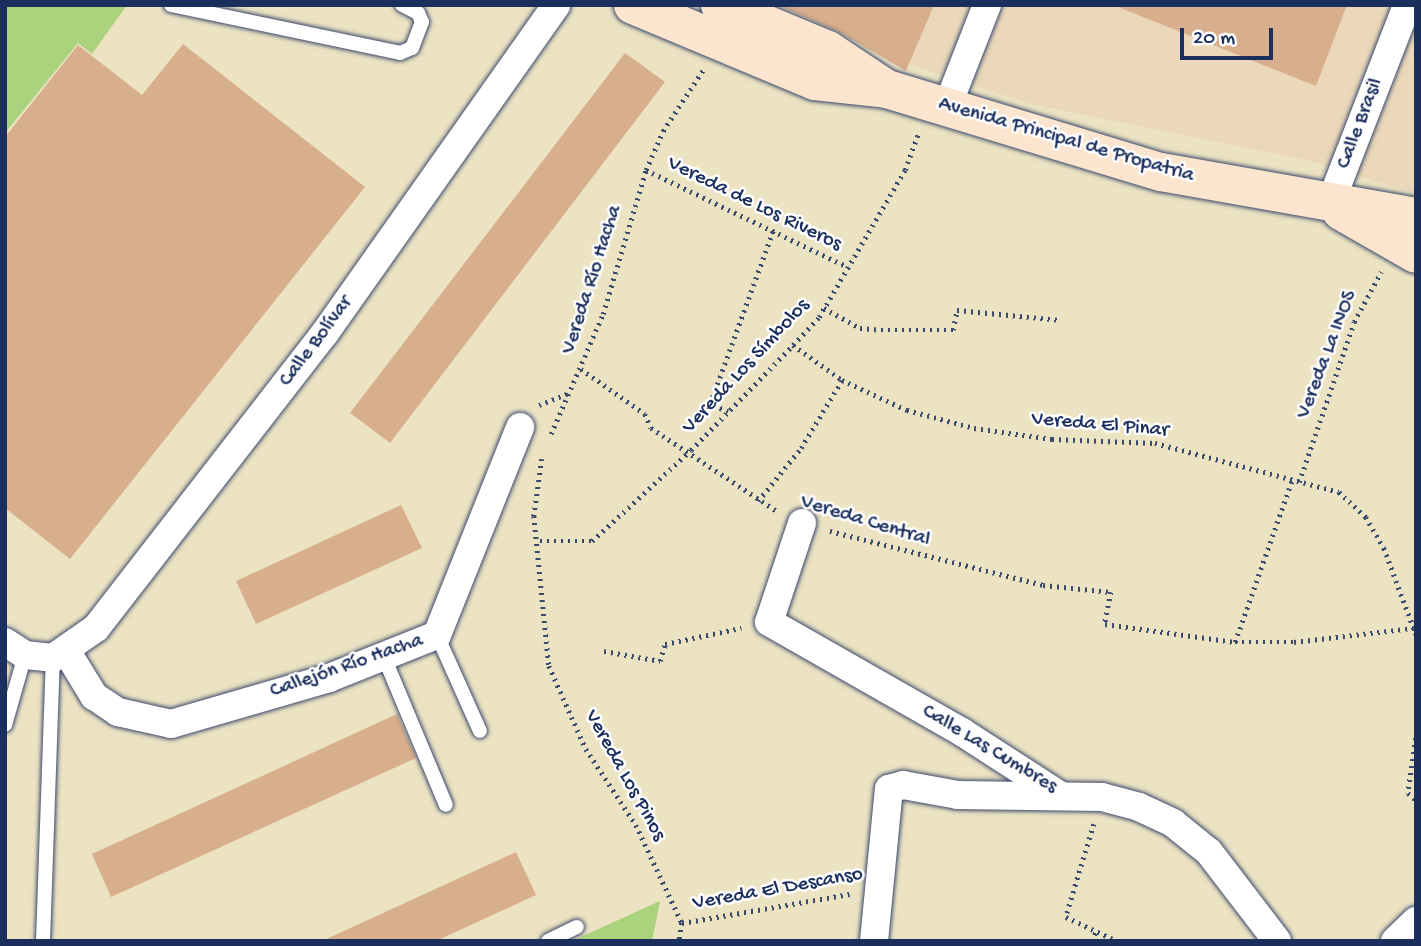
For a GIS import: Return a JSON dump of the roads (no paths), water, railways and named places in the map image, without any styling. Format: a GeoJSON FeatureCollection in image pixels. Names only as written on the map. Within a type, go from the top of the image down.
{"type":"FeatureCollection","features":[{"type":"Feature","properties":{"kind":"main road","name":"Avenida Principal de Propatria"},"geometry":{"type":"LineString","coordinates":[[633,5],[815,81],[887,89],[1161,173],[1330,204],[1411,239]]}},
{"type":"Feature","properties":{"kind":"main road","name":"Avenida Principal de Propatria"},"geometry":{"type":"LineString","coordinates":[[720,5],[828,50],[887,89]]}},
{"type":"Feature","properties":{"kind":"street","name":"Calle Bolívar"},"geometry":{"type":"LineString","coordinates":[[60,655],[96,628],[325,333],[556,5]]}},
{"type":"Feature","properties":{"kind":"street"},"geometry":{"type":"LineString","coordinates":[[938,105],[987,5]]}},
{"type":"Feature","properties":{"kind":"street","name":"Calle Brasil"},"geometry":{"type":"LineString","coordinates":[[1330,204],[1407,5]]}},
{"type":"Feature","properties":{"kind":"street","name":"Callejón Río Hacha"},"geometry":{"type":"LineString","coordinates":[[60,655],[94,696],[118,712],[171,724],[329,678],[437,635],[520,427]]}},
{"type":"Feature","properties":{"kind":"street","name":"Calle Las Cumbres"},"geometry":{"type":"LineString","coordinates":[[802,523],[769,622],[962,732],[1058,794],[1102,797],[1139,807],[1173,823],[1209,852],[1277,941]]}},
{"type":"Feature","properties":{"kind":"street"},"geometry":{"type":"LineString","coordinates":[[15,648],[60,655]]}},
{"type":"Feature","properties":{"kind":"street"},"geometry":{"type":"LineString","coordinates":[[874,941],[888,796],[894,786],[1008,798],[1058,794]]}},
{"type":"Feature","properties":{"kind":"street"},"geometry":{"type":"LineString","coordinates":[[1395,941],[1416,921]]}},
{"type":"Feature","properties":{"kind":"lane"},"geometry":{"type":"LineString","coordinates":[[171,5],[191,7],[400,53],[412,48],[422,22],[418,13],[402,5]]}},
{"type":"Feature","properties":{"kind":"lane"},"geometry":{"type":"LineString","coordinates":[[437,635],[480,731]]}},
{"type":"Feature","properties":{"kind":"lane"},"geometry":{"type":"LineString","coordinates":[[5,725],[15,648]]}},
{"type":"Feature","properties":{"kind":"lane"},"geometry":{"type":"LineString","coordinates":[[43,941],[60,655]]}},
{"type":"Feature","properties":{"kind":"lane"},"geometry":{"type":"LineString","coordinates":[[384,657],[446,805]]}},
{"type":"Feature","properties":{"kind":"lane"},"geometry":{"type":"LineString","coordinates":[[548,941],[577,927]]}}]}
